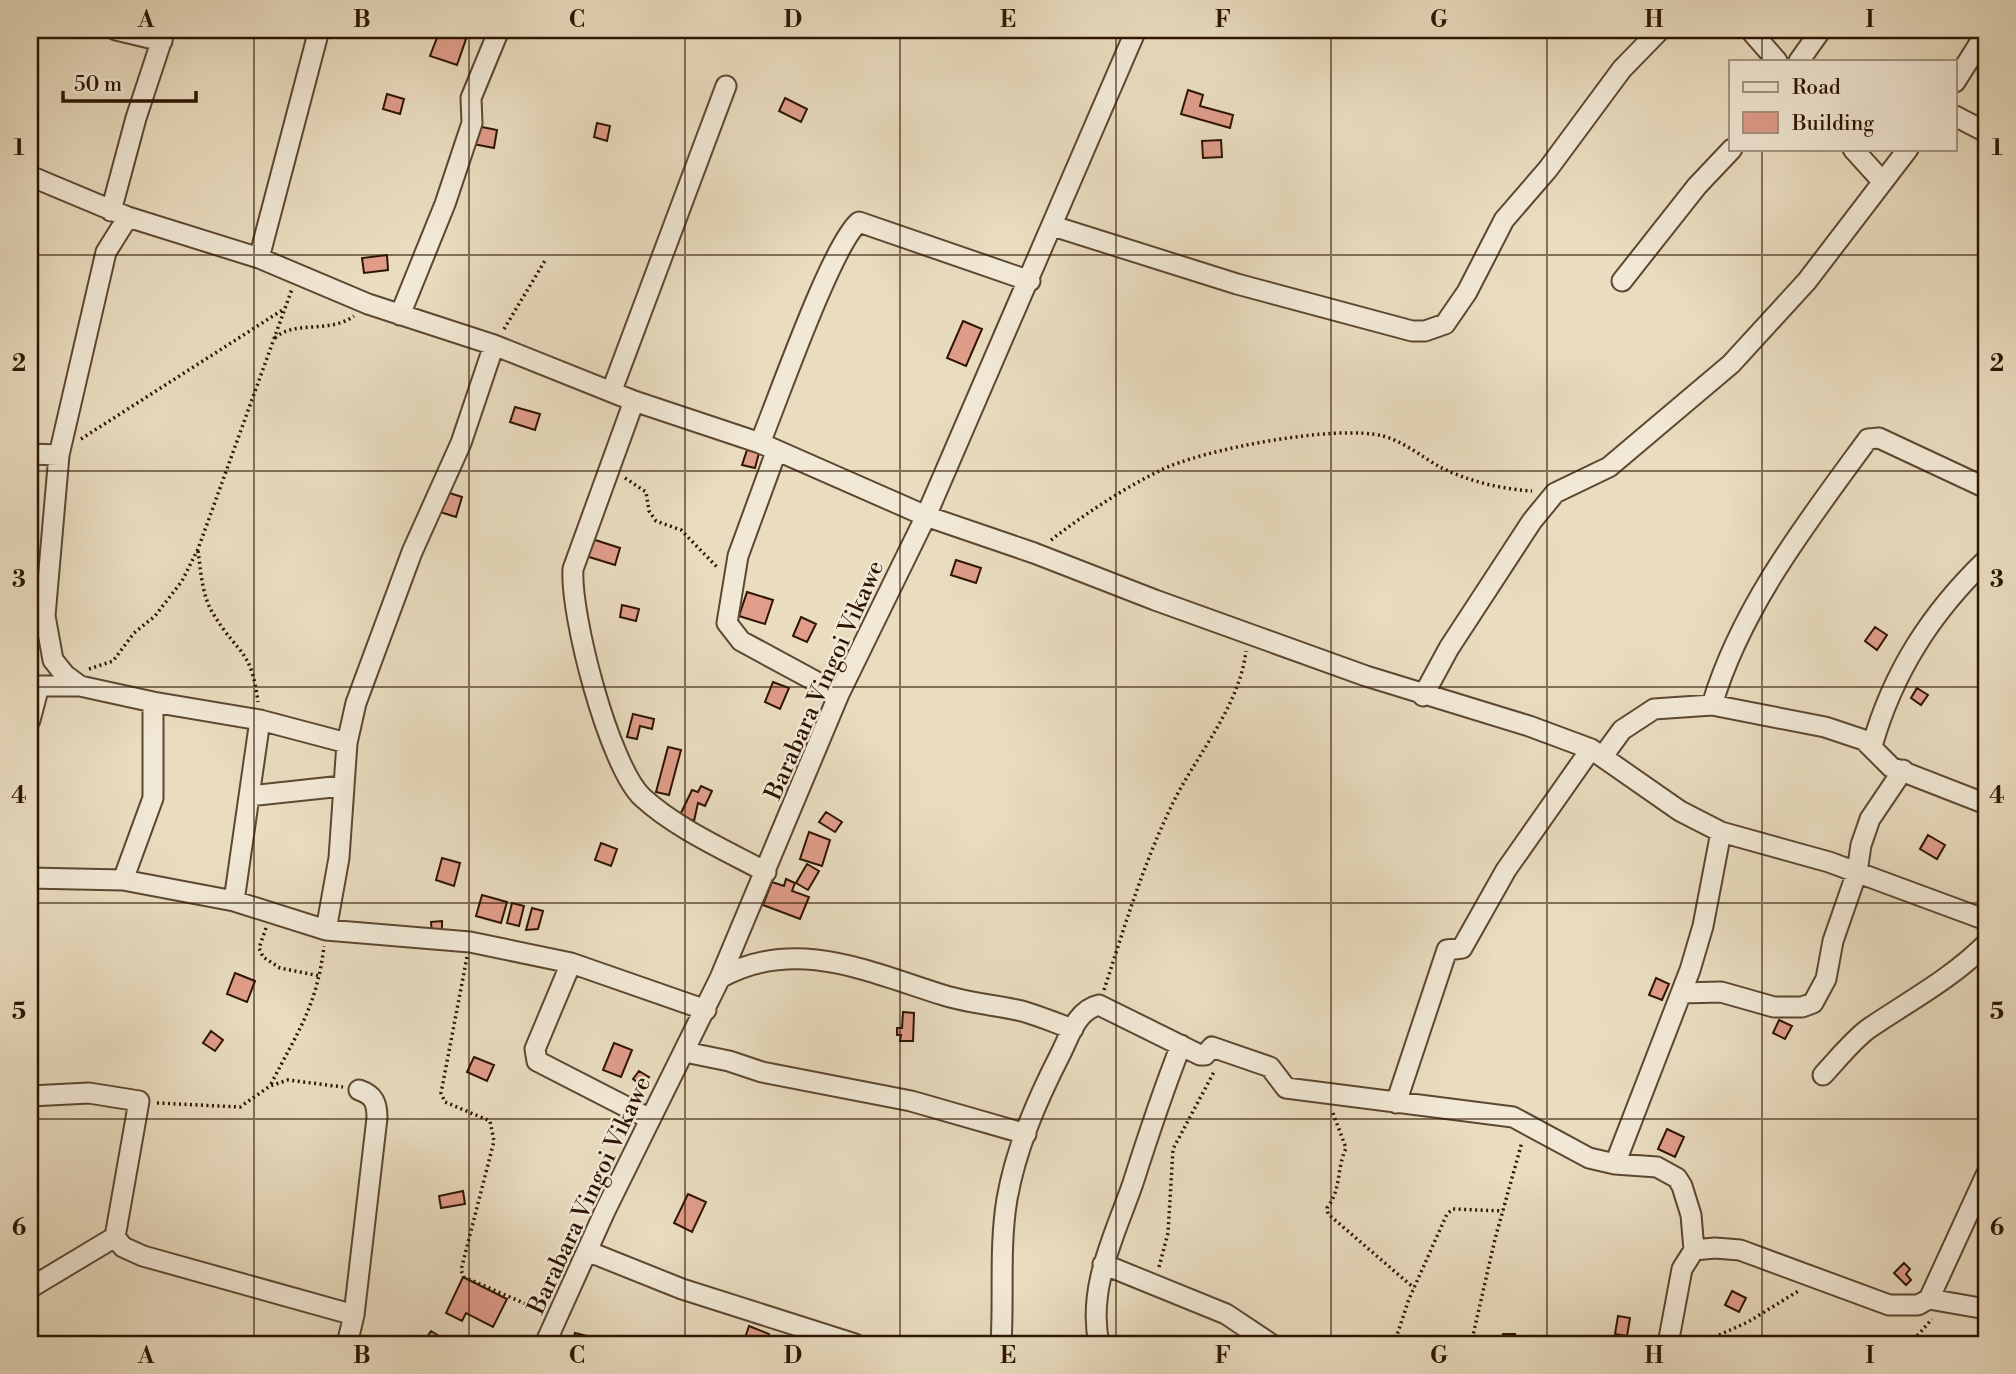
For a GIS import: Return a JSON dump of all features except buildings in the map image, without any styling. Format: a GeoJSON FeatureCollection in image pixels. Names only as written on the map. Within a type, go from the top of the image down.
{"type":"FeatureCollection","features":[{"type":"Feature","properties":{"kind":"street"},"geometry":{"type":"LineString","coordinates":[[73,681],[53,660],[45,616],[59,455],[106,252],[120,214],[136,118],[164,35],[116,30]]}},
{"type":"Feature","properties":{"kind":"street"},"geometry":{"type":"LineString","coordinates":[[259,258],[319,30]]}},
{"type":"Feature","properties":{"kind":"street"},"geometry":{"type":"LineString","coordinates":[[400,315],[441,214],[472,122],[471,98],[499,30]]}},
{"type":"Feature","properties":{"kind":"street","name":"Barabara Vingoi Vikawe"},"geometry":{"type":"LineString","coordinates":[[545,1344],[650,1119],[706,1010],[839,694],[926,516],[1030,281],[1136,30]]}},
{"type":"Feature","properties":{"kind":"street"},"geometry":{"type":"LineString","coordinates":[[1052,226],[1237,284],[1412,331],[1436,329],[1445,324],[1468,292],[1504,220],[1548,169],[1622,69],[1660,30]]}},
{"type":"Feature","properties":{"kind":"street"},"geometry":{"type":"LineString","coordinates":[[1750,30],[1776,60]]}},
{"type":"Feature","properties":{"kind":"street"},"geometry":{"type":"LineString","coordinates":[[1800,60],[1821,30]]}},
{"type":"Feature","properties":{"kind":"street"},"geometry":{"type":"LineString","coordinates":[[1956,80],[1986,33]]}},
{"type":"Feature","properties":{"kind":"street"},"geometry":{"type":"LineString","coordinates":[[612,390],[726,86]]}},
{"type":"Feature","properties":{"kind":"street"},"geometry":{"type":"LineString","coordinates":[[1956,117],[1986,132]]}},
{"type":"Feature","properties":{"kind":"street"},"geometry":{"type":"LineString","coordinates":[[1622,281],[1697,186],[1731,150]]}},
{"type":"Feature","properties":{"kind":"street"},"geometry":{"type":"LineString","coordinates":[[1854,150],[1882,181]]}},
{"type":"Feature","properties":{"kind":"street"},"geometry":{"type":"LineString","coordinates":[[1423,696],[1449,648],[1532,522],[1555,493],[1609,467],[1731,364],[1807,281],[1907,150]]}},
{"type":"Feature","properties":{"kind":"street"},"geometry":{"type":"LineString","coordinates":[[30,176],[120,214],[259,258],[368,304],[494,345],[634,401],[768,447],[874,490],[926,516],[1423,696],[1529,726],[1597,753],[1680,811],[1721,832],[1800,853],[1986,920]]}},
{"type":"Feature","properties":{"kind":"street"},"geometry":{"type":"LineString","coordinates":[[839,694],[735,635],[727,623],[732,586],[768,447],[829,274],[849,231],[859,222],[1030,281]]}},
{"type":"Feature","properties":{"kind":"street"},"geometry":{"type":"LineString","coordinates":[[326,930],[339,858],[347,743],[356,703],[412,552],[461,443],[494,345]]}},
{"type":"Feature","properties":{"kind":"street"},"geometry":{"type":"LineString","coordinates":[[634,401],[608,468],[572,579],[594,691],[626,774],[640,796],[662,813],[766,872]]}},
{"type":"Feature","properties":{"kind":"street"},"geometry":{"type":"LineString","coordinates":[[1712,705],[1723,668],[1777,572],[1803,528],[1868,439],[1880,438],[1986,488]]}},
{"type":"Feature","properties":{"kind":"street"},"geometry":{"type":"LineString","coordinates":[[30,454],[59,455]]}},
{"type":"Feature","properties":{"kind":"street"},"geometry":{"type":"LineString","coordinates":[[1872,746],[1894,682],[1915,643],[1946,600],[1986,560]]}},
{"type":"Feature","properties":{"kind":"street"},"geometry":{"type":"LineString","coordinates":[[30,720],[34,686],[73,681],[153,702],[260,720],[347,743]]}},
{"type":"Feature","properties":{"kind":"street"},"geometry":{"type":"LineString","coordinates":[[123,880],[153,798],[153,702]]}},
{"type":"Feature","properties":{"kind":"street"},"geometry":{"type":"LineString","coordinates":[[1396,1103],[1447,950],[1462,947],[1506,870],[1597,753],[1622,730],[1654,709],[1712,705],[1825,727],[1864,740],[1882,759],[1903,770],[1986,804]]}},
{"type":"Feature","properties":{"kind":"street"},"geometry":{"type":"LineString","coordinates":[[234,901],[260,720]]}},
{"type":"Feature","properties":{"kind":"street"},"geometry":{"type":"LineString","coordinates":[[1681,993],[1721,992],[1774,1007],[1802,1007],[1813,1003],[1826,979],[1837,925],[1857,872],[1861,845],[1870,819],[1903,770]]}},
{"type":"Feature","properties":{"kind":"street"},"geometry":{"type":"LineString","coordinates":[[249,796],[293,794],[342,786]]}},
{"type":"Feature","properties":{"kind":"street"},"geometry":{"type":"LineString","coordinates":[[1615,1164],[1681,993],[1703,926],[1721,832]]}},
{"type":"Feature","properties":{"kind":"street"},"geometry":{"type":"LineString","coordinates":[[30,878],[123,880],[234,901],[326,930],[470,942],[571,962],[706,1010]]}},
{"type":"Feature","properties":{"kind":"street"},"geometry":{"type":"LineString","coordinates":[[1823,1075],[1867,1030],[1908,1006],[1964,965],[1986,944]]}},
{"type":"Feature","properties":{"kind":"street"},"geometry":{"type":"LineString","coordinates":[[720,978],[737,969],[767,960],[839,961],[944,995],[1024,1012],[1073,1029]]}},
{"type":"Feature","properties":{"kind":"street"},"geometry":{"type":"LineString","coordinates":[[571,962],[535,1049],[537,1061],[650,1119]]}},
{"type":"Feature","properties":{"kind":"street"},"geometry":{"type":"LineString","coordinates":[[1001,1344],[1007,1201],[1026,1134],[1037,1103],[1073,1029],[1083,1012],[1099,1005],[1200,1055],[1205,1055],[1212,1047],[1270,1067],[1286,1088],[1334,1096],[1491,1113],[1528,1123],[1554,1141],[1589,1158],[1615,1164],[1657,1167],[1677,1178],[1691,1215],[1694,1250],[1682,1269],[1668,1344]]}},
{"type":"Feature","properties":{"kind":"street"},"geometry":{"type":"LineString","coordinates":[[1099,1344],[1096,1320],[1103,1264],[1154,1112],[1181,1045]]}},
{"type":"Feature","properties":{"kind":"street"},"geometry":{"type":"LineString","coordinates":[[685,1052],[772,1074],[911,1101],[1026,1134]]}},
{"type":"Feature","properties":{"kind":"street"},"geometry":{"type":"LineString","coordinates":[[347,1344],[354,1315],[377,1118],[375,1101],[371,1095],[359,1090]]}},
{"type":"Feature","properties":{"kind":"street"},"geometry":{"type":"LineString","coordinates":[[30,1096],[89,1093],[139,1101],[115,1237],[30,1288]]}},
{"type":"Feature","properties":{"kind":"street"},"geometry":{"type":"LineString","coordinates":[[1937,1301],[1986,1175]]}},
{"type":"Feature","properties":{"kind":"street"},"geometry":{"type":"LineString","coordinates":[[115,1237],[131,1253],[354,1315]]}},
{"type":"Feature","properties":{"kind":"street"},"geometry":{"type":"LineString","coordinates":[[1694,1250],[1715,1248],[1740,1251],[1889,1305],[1918,1305],[1937,1301],[1986,1309]]}},
{"type":"Feature","properties":{"kind":"street"},"geometry":{"type":"LineString","coordinates":[[587,1251],[682,1289],[855,1344]]}},
{"type":"Feature","properties":{"kind":"street"},"geometry":{"type":"LineString","coordinates":[[1103,1264],[1154,1282],[1226,1314],[1271,1344]]}},
{"type":"Feature","properties":{"kind":"path"},"geometry":{"type":"LineString","coordinates":[[494,345],[546,258]]}},
{"type":"Feature","properties":{"kind":"path"},"geometry":{"type":"LineString","coordinates":[[73,681],[113,661],[134,632],[155,616],[182,581],[198,549],[298,274]]}},
{"type":"Feature","properties":{"kind":"path"},"geometry":{"type":"LineString","coordinates":[[274,339],[290,330],[337,325],[368,304]]}},
{"type":"Feature","properties":{"kind":"path"},"geometry":{"type":"LineString","coordinates":[[59,455],[286,308]]}},
{"type":"Feature","properties":{"kind":"path"},"geometry":{"type":"LineString","coordinates":[[1034,553],[1078,519],[1161,470],[1251,444],[1324,434],[1364,433],[1385,437],[1442,468],[1485,483],[1555,493]]}},
{"type":"Feature","properties":{"kind":"path"},"geometry":{"type":"LineString","coordinates":[[608,468],[646,492],[649,511],[656,521],[681,530],[692,539],[732,586]]}},
{"type":"Feature","properties":{"kind":"path"},"geometry":{"type":"LineString","coordinates":[[198,549],[208,604],[214,617],[249,660],[260,720]]}},
{"type":"Feature","properties":{"kind":"path"},"geometry":{"type":"LineString","coordinates":[[1099,1005],[1142,872],[1171,806],[1237,690],[1244,668],[1246,632]]}},
{"type":"Feature","properties":{"kind":"path"},"geometry":{"type":"LineString","coordinates":[[271,914],[259,948],[263,957],[280,968],[320,976]]}},
{"type":"Feature","properties":{"kind":"path"},"geometry":{"type":"LineString","coordinates":[[270,1086],[313,1003],[320,976],[326,930]]}},
{"type":"Feature","properties":{"kind":"path"},"geometry":{"type":"LineString","coordinates":[[470,942],[441,1093],[445,1102],[489,1121],[494,1141],[461,1270],[464,1278],[556,1317]]}},
{"type":"Feature","properties":{"kind":"path"},"geometry":{"type":"LineString","coordinates":[[1154,1282],[1168,1233],[1173,1149],[1226,1054]]}},
{"type":"Feature","properties":{"kind":"path"},"geometry":{"type":"LineString","coordinates":[[139,1101],[240,1107],[279,1081],[303,1080],[359,1090]]}},
{"type":"Feature","properties":{"kind":"path"},"geometry":{"type":"LineString","coordinates":[[1334,1096],[1333,1112],[1346,1148],[1339,1161],[1337,1195],[1328,1208],[1328,1213],[1414,1288]]}},
{"type":"Feature","properties":{"kind":"path"},"geometry":{"type":"LineString","coordinates":[[1471,1344],[1503,1211],[1528,1123]]}},
{"type":"Feature","properties":{"kind":"path"},"geometry":{"type":"LineString","coordinates":[[1394,1344],[1414,1288],[1450,1211],[1503,1211]]}},
{"type":"Feature","properties":{"kind":"path"},"geometry":{"type":"LineString","coordinates":[[1699,1344],[1748,1322],[1815,1278]]}},
{"type":"Feature","properties":{"kind":"path"},"geometry":{"type":"LineString","coordinates":[[1910,1344],[1937,1301]]}}]}
